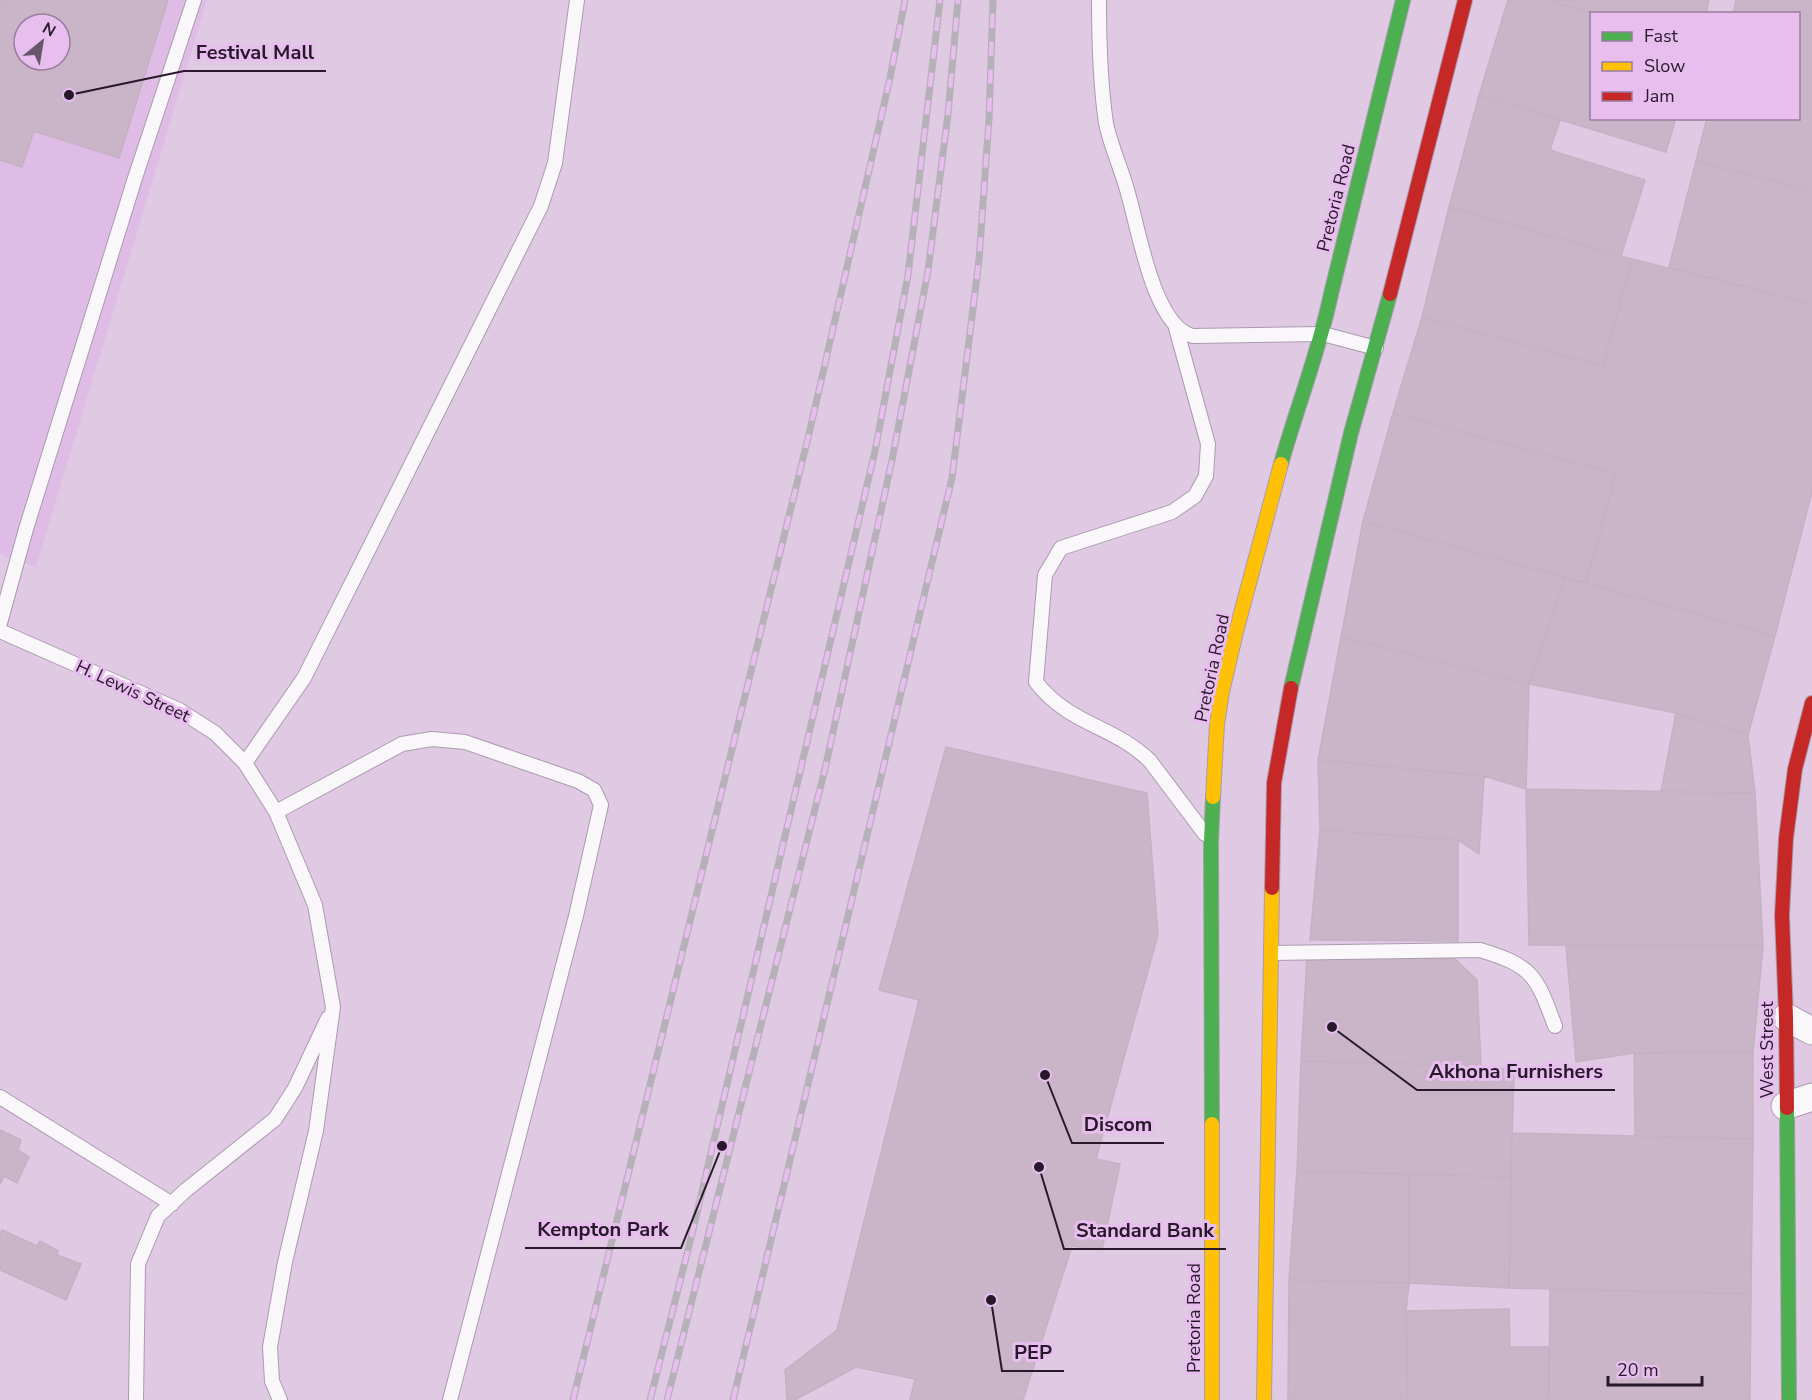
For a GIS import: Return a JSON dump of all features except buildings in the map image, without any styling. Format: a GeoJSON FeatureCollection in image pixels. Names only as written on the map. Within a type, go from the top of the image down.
{"type":"FeatureCollection","features":[{"type":"Feature","properties":{"kind":"main road","name":"Pretoria Road"},"geometry":{"type":"LineString","coordinates":[[1212,1400],[1211,842],[1217,724],[1222,692],[1295,414],[1323,333],[1403,0]]}},
{"type":"Feature","properties":{"kind":"main road"},"geometry":{"type":"LineString","coordinates":[[1264,1400],[1274,783],[1288,703],[1351,433],[1376,348],[1465,0]]}},
{"type":"Feature","properties":{"kind":"main road","name":"West Street"},"geometry":{"type":"LineString","coordinates":[[1789,1400],[1786,1017],[1782,915],[1786,838],[1795,769],[1812,702]]}},
{"type":"Feature","properties":{"kind":"street"},"geometry":{"type":"LineString","coordinates":[[1786,1017],[1812,1031]]}},
{"type":"Feature","properties":{"kind":"street"},"geometry":{"type":"LineString","coordinates":[[1785,1106],[1812,1096]]}},
{"type":"Feature","properties":{"kind":"lane"},"geometry":{"type":"LineString","coordinates":[[0,623],[121,223],[194,0]]}},
{"type":"Feature","properties":{"kind":"lane"},"geometry":{"type":"LineString","coordinates":[[245,763],[304,678],[541,206],[555,163],[577,0]]}},
{"type":"Feature","properties":{"kind":"lane"},"geometry":{"type":"LineString","coordinates":[[1099,0],[1099,34],[1106,124],[1155,291],[1176,328],[1209,444],[1206,476],[1195,496],[1172,512],[1061,548],[1045,575],[1036,682],[1057,705],[1140,751],[1211,842]]}},
{"type":"Feature","properties":{"kind":"lane"},"geometry":{"type":"LineString","coordinates":[[1176,328],[1184,334],[1193,336],[1323,333],[1376,348]]}},
{"type":"Feature","properties":{"kind":"lane","name":"H. Lewis Street"},"geometry":{"type":"LineString","coordinates":[[0,631],[179,710],[215,733],[245,763],[276,812],[315,905],[333,1007],[316,1131],[285,1262],[270,1347],[272,1381],[280,1400]]}},
{"type":"Feature","properties":{"kind":"lane"},"geometry":{"type":"LineString","coordinates":[[276,812],[402,744],[432,739],[465,742],[578,781],[594,790],[601,805],[576,916],[450,1400]]}},
{"type":"Feature","properties":{"kind":"lane"},"geometry":{"type":"LineString","coordinates":[[1271,953],[1480,950],[1500,956],[1524,968],[1541,988],[1555,1026]]}},
{"type":"Feature","properties":{"kind":"lane"},"geometry":{"type":"LineString","coordinates":[[136,1400],[138,1264],[158,1216],[275,1119],[295,1088],[333,1007]]}},
{"type":"Feature","properties":{"kind":"lane"},"geometry":{"type":"LineString","coordinates":[[0,1097],[172,1204]]}},
{"type":"Feature","properties":{"kind":"shaded area"},"geometry":{"type":"Polygon","coordinates":[[[0,0],[207,0],[36,567],[0,554],[0,0]]]}},
{"type":"Feature","properties":{"kind":"railway"},"geometry":{"type":"LineString","coordinates":[[573,1400],[809,434],[890,78],[905,0]]}},
{"type":"Feature","properties":{"kind":"railway"},"geometry":{"type":"LineString","coordinates":[[650,1400],[692,1234],[875,451],[908,275],[940,0]]}},
{"type":"Feature","properties":{"kind":"railway"},"geometry":{"type":"LineString","coordinates":[[667,1400],[825,769],[892,460],[928,271],[948,114],[958,0]]}},
{"type":"Feature","properties":{"kind":"railway"},"geometry":{"type":"LineString","coordinates":[[733,1400],[952,478],[979,260],[989,119],[993,0]]}},
{"type":"Feature","properties":{"kind":"traffic: fast"},"geometry":{"type":"LineString","coordinates":[[1281,464],[1326,316],[1403,0]]}},
{"type":"Feature","properties":{"kind":"traffic: fast"},"geometry":{"type":"LineString","coordinates":[[1291,688],[1351,433],[1390,294]]}},
{"type":"Feature","properties":{"kind":"traffic: fast"},"geometry":{"type":"LineString","coordinates":[[1212,1124],[1211,842],[1213,797]]}},
{"type":"Feature","properties":{"kind":"traffic: fast"},"geometry":{"type":"LineString","coordinates":[[1787,1108],[1789,1400]]}},
{"type":"Feature","properties":{"kind":"traffic: slow"},"geometry":{"type":"LineString","coordinates":[[1213,797],[1217,724],[1222,692],[1281,464]]}},
{"type":"Feature","properties":{"kind":"traffic: slow"},"geometry":{"type":"LineString","coordinates":[[1264,1400],[1272,888]]}},
{"type":"Feature","properties":{"kind":"traffic: slow"},"geometry":{"type":"LineString","coordinates":[[1212,1124],[1212,1400]]}},
{"type":"Feature","properties":{"kind":"traffic: jam"},"geometry":{"type":"LineString","coordinates":[[1390,294],[1465,0]]}},
{"type":"Feature","properties":{"kind":"traffic: jam"},"geometry":{"type":"LineString","coordinates":[[1272,888],[1274,783],[1291,688]]}},
{"type":"Feature","properties":{"kind":"traffic: jam"},"geometry":{"type":"LineString","coordinates":[[1787,1108],[1782,915],[1786,838],[1795,769],[1812,703]]}},
{"type":"Feature","properties":{"kind":"place","name":"Festival Mall"},"geometry":{"type":"Point","coordinates":[69,95]}},
{"type":"Feature","properties":{"kind":"place","name":"Akhona Furnishers"},"geometry":{"type":"Point","coordinates":[1332,1027]}},
{"type":"Feature","properties":{"kind":"place","name":"Discom"},"geometry":{"type":"Point","coordinates":[1045,1075]}},
{"type":"Feature","properties":{"kind":"place","name":"Kempton Park"},"geometry":{"type":"Point","coordinates":[722,1146]}},
{"type":"Feature","properties":{"kind":"place","name":"Standard Bank"},"geometry":{"type":"Point","coordinates":[1039,1167]}},
{"type":"Feature","properties":{"kind":"place","name":"PEP"},"geometry":{"type":"Point","coordinates":[991,1300]}}]}
